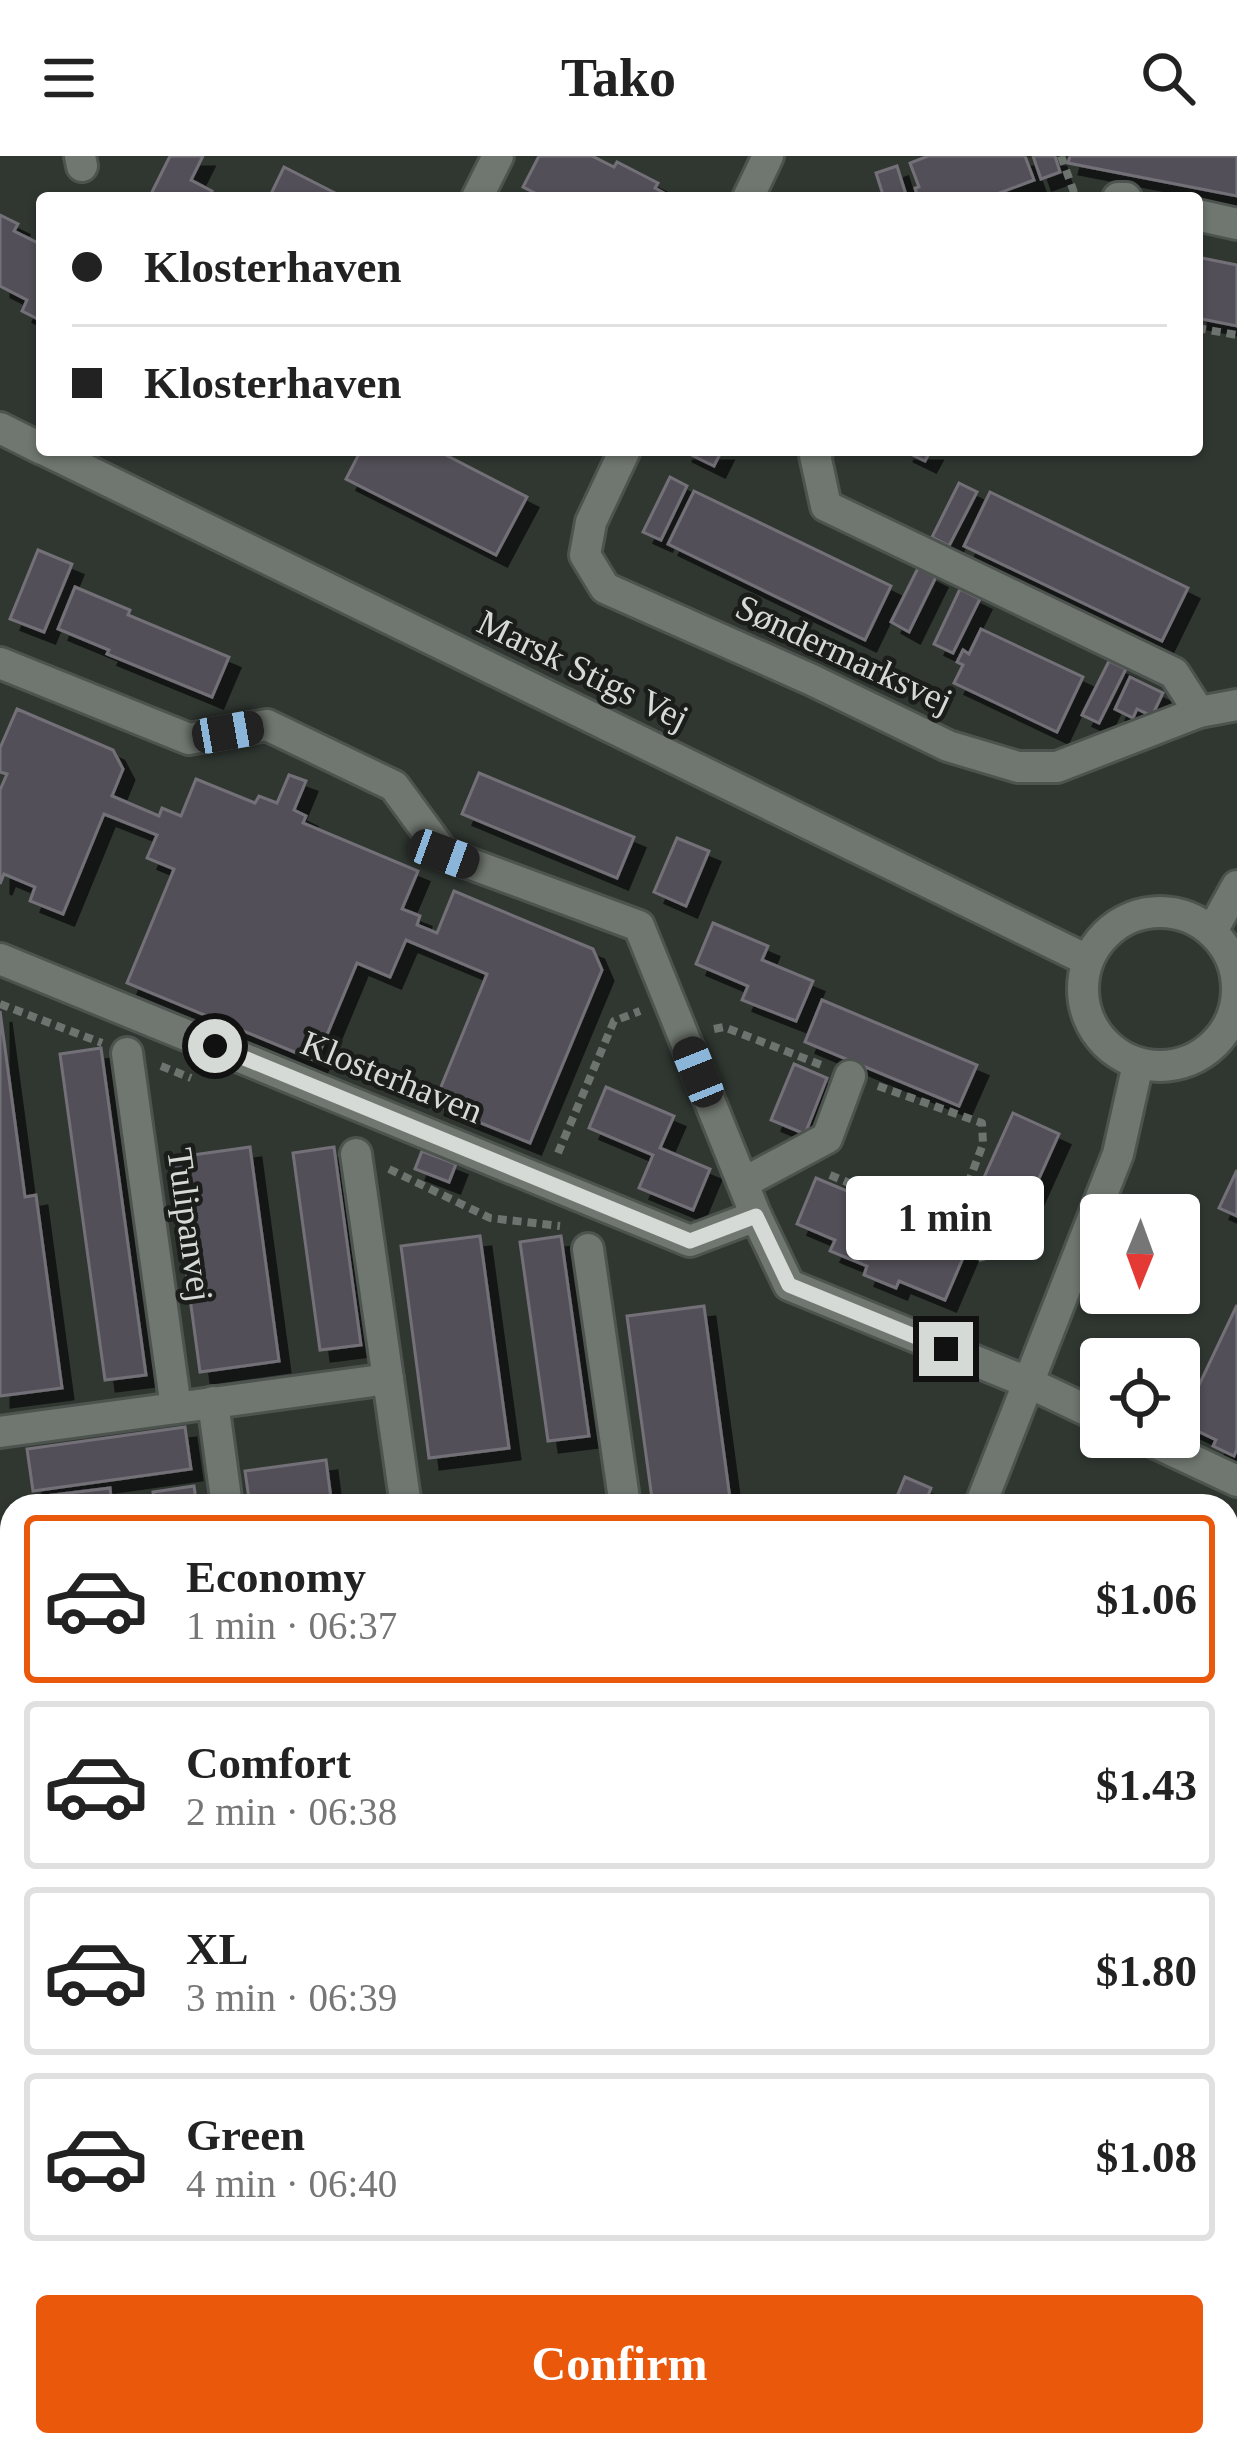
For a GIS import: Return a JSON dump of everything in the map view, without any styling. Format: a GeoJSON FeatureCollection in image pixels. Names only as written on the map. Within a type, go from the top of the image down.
{"type":"FeatureCollection","features":[{"type":"Feature","properties":{"kind":"street"},"geometry":{"type":"LineString","coordinates":[[480,192],[498,156]]}},
{"type":"Feature","properties":{"kind":"street"},"geometry":{"type":"LineString","coordinates":[[751,192],[768,156]]}},
{"type":"Feature","properties":{"kind":"street"},"geometry":{"type":"LineString","coordinates":[[1203,216],[1237,224]]}},
{"type":"Feature","properties":{"kind":"street","name":"Marsk Stigs Vej"},"geometry":{"type":"LineString","coordinates":[[0,428],[36,445]]}},
{"type":"Feature","properties":{"kind":"street","name":"Marsk Stigs Vej"},"geometry":{"type":"LineString","coordinates":[[58,456],[1087,960]]}},
{"type":"Feature","properties":{"kind":"street","name":"Søndermarksvej"},"geometry":{"type":"LineString","coordinates":[[622,456],[591,522],[585,555],[605,588],[948,746],[1018,766],[1057,767],[1199,712],[1237,705]]}},
{"type":"Feature","properties":{"kind":"street"},"geometry":{"type":"LineString","coordinates":[[815,456],[826,506],[1174,673],[1199,712]]}},
{"type":"Feature","properties":{"kind":"street"},"geometry":{"type":"LineString","coordinates":[[0,663],[189,739],[267,725],[394,785],[444,854],[639,926],[756,1216],[789,1285],[1080,1407]]}},
{"type":"Feature","properties":{"kind":"street"},"geometry":{"type":"LineString","coordinates":[[1212,931],[1237,886]]}},
{"type":"Feature","properties":{"kind":"street"},"geometry":{"type":"LineString","coordinates":[[1142,912],[1179,913],[1212,931],[1228,950],[1236,974],[1233,1026],[1191,1060],[1165,1067],[1138,1064],[1114,1052],[1096,1034],[1084,1011],[1081,985],[1087,960],[1108,930],[1142,912]]}},
{"type":"Feature","properties":{"kind":"street","name":"Klosterhaven"},"geometry":{"type":"LineString","coordinates":[[0,958],[690,1241],[756,1216]]}},
{"type":"Feature","properties":{"kind":"street","name":"Tulipanvej"},"geometry":{"type":"LineString","coordinates":[[127,1053],[176,1408]]}},
{"type":"Feature","properties":{"kind":"street"},"geometry":{"type":"LineString","coordinates":[[985,1494],[1118,1154],[1138,1064]]}},
{"type":"Feature","properties":{"kind":"street"},"geometry":{"type":"LineString","coordinates":[[743,1184],[827,1138],[850,1076]]}},
{"type":"Feature","properties":{"kind":"street"},"geometry":{"type":"LineString","coordinates":[[356,1154],[404,1494]]}},
{"type":"Feature","properties":{"kind":"street"},"geometry":{"type":"LineString","coordinates":[[588,1249],[623,1494]]}},
{"type":"Feature","properties":{"kind":"street"},"geometry":{"type":"LineString","coordinates":[[0,1432],[388,1379]]}},
{"type":"Feature","properties":{"kind":"street"},"geometry":{"type":"LineString","coordinates":[[213,1402],[225,1494]]}},
{"type":"Feature","properties":{"kind":"street"},"geometry":{"type":"LineString","coordinates":[[1188,1458],[1237,1481]]}},
{"type":"Feature","properties":{"kind":"path"},"geometry":{"type":"LineString","coordinates":[[1061,156],[1074,192]]}},
{"type":"Feature","properties":{"kind":"path"},"geometry":{"type":"LineString","coordinates":[[1203,329],[1237,335]]}},
{"type":"Feature","properties":{"kind":"path"},"geometry":{"type":"LineString","coordinates":[[545,1182],[614,1021],[669,1000]]}},
{"type":"Feature","properties":{"kind":"path"},"geometry":{"type":"LineString","coordinates":[[0,1004],[209,1085]]}},
{"type":"Feature","properties":{"kind":"path"},"geometry":{"type":"LineString","coordinates":[[801,1153],[822,1172],[978,1241],[982,1261]]}},
{"type":"Feature","properties":{"kind":"path"},"geometry":{"type":"LineString","coordinates":[[356,1154],[490,1218],[568,1227],[588,1249]]}},
{"type":"Feature","properties":{"kind":"building"},"geometry":{"type":"Polygon","coordinates":[[[170,156],[203,156],[191,180],[211,192],[152,192],[170,156]]]}},
{"type":"Feature","properties":{"kind":"building"},"geometry":{"type":"Polygon","coordinates":[[[539,156],[592,156],[614,167],[617,162],[658,183],[655,188],[662,192],[533,192],[523,187],[539,156]]]}},
{"type":"Feature","properties":{"kind":"building"},"geometry":{"type":"Polygon","coordinates":[[[928,156],[1025,156],[1034,180],[1002,192],[916,192],[919,187],[910,163],[928,156]]]}},
{"type":"Feature","properties":{"kind":"building"},"geometry":{"type":"Polygon","coordinates":[[[1033,156],[1055,156],[1060,172],[1041,179],[1033,156]]]}},
{"type":"Feature","properties":{"kind":"building"},"geometry":{"type":"Polygon","coordinates":[[[1070,156],[1237,156],[1237,196],[1068,163],[1070,156]]]}},
{"type":"Feature","properties":{"kind":"building"},"geometry":{"type":"Polygon","coordinates":[[[897,166],[905,192],[882,192],[876,173],[897,166]]]}},
{"type":"Feature","properties":{"kind":"building"},"geometry":{"type":"Polygon","coordinates":[[[284,167],[333,192],[272,192],[284,167]]]}},
{"type":"Feature","properties":{"kind":"building"},"geometry":{"type":"Polygon","coordinates":[[[0,215],[18,224],[14,231],[36,242],[36,318],[22,311],[27,300],[0,286],[0,215]]]}},
{"type":"Feature","properties":{"kind":"building"},"geometry":{"type":"Polygon","coordinates":[[[1203,258],[1237,265],[1237,326],[1203,319],[1203,258]]]}},
{"type":"Feature","properties":{"kind":"building"},"geometry":{"type":"Polygon","coordinates":[[[358,456],[448,456],[527,497],[496,555],[346,479],[358,456]]]}},
{"type":"Feature","properties":{"kind":"building"},"geometry":{"type":"Polygon","coordinates":[[[693,456],[719,456],[714,466],[693,456]]]}},
{"type":"Feature","properties":{"kind":"building"},"geometry":{"type":"Polygon","coordinates":[[[670,477],[687,486],[661,540],[643,532],[670,477]]]}},
{"type":"Feature","properties":{"kind":"building"},"geometry":{"type":"Polygon","coordinates":[[[959,483],[977,492],[949,546],[932,537],[959,483]]]}},
{"type":"Feature","properties":{"kind":"building"},"geometry":{"type":"Polygon","coordinates":[[[694,491],[891,586],[865,640],[668,544],[694,491]]]}},
{"type":"Feature","properties":{"kind":"building"},"geometry":{"type":"Polygon","coordinates":[[[990,492],[1188,588],[1162,641],[964,546],[990,492]]]}},
{"type":"Feature","properties":{"kind":"building"},"geometry":{"type":"Polygon","coordinates":[[[38,550],[72,564],[44,632],[10,619],[38,550]]]}},
{"type":"Feature","properties":{"kind":"building"},"geometry":{"type":"Polygon","coordinates":[[[918,568],[936,577],[909,632],[891,622],[918,568]]]}},
{"type":"Feature","properties":{"kind":"building"},"geometry":{"type":"Polygon","coordinates":[[[75,587],[229,657],[212,697],[58,629],[75,587]]]}},
{"type":"Feature","properties":{"kind":"building"},"geometry":{"type":"Polygon","coordinates":[[[960,589],[980,599],[953,653],[934,644],[960,589]]]}},
{"type":"Feature","properties":{"kind":"building"},"geometry":{"type":"Polygon","coordinates":[[[981,629],[1083,677],[1057,732],[954,683],[963,665],[957,662],[963,650],[969,654],[981,629]]]}},
{"type":"Feature","properties":{"kind":"building"},"geometry":{"type":"Polygon","coordinates":[[[1109,661],[1126,669],[1099,723],[1082,715],[1109,661]]]}},
{"type":"Feature","properties":{"kind":"building"},"geometry":{"type":"Polygon","coordinates":[[[1130,677],[1163,693],[1152,716],[1137,709],[1133,718],[1115,709],[1130,677]]]}},
{"type":"Feature","properties":{"kind":"building"},"geometry":{"type":"Polygon","coordinates":[[[17,709],[113,750],[123,769],[112,796],[159,816],[162,808],[181,816],[196,779],[255,803],[259,796],[277,803],[289,775],[306,781],[294,810],[306,816],[303,823],[418,871],[402,909],[420,916],[417,925],[437,933],[454,891],[593,949],[602,970],[530,1143],[434,1104],[487,974],[406,940],[390,977],[357,963],[316,1061],[127,983],[174,869],[147,858],[157,835],[104,814],[63,914],[30,901],[35,887],[4,874],[0,884],[0,790],[7,774],[0,772],[0,748],[17,709]]]}},
{"type":"Feature","properties":{"kind":"building"},"geometry":{"type":"Polygon","coordinates":[[[479,773],[634,837],[617,878],[462,814],[479,773]]]}},
{"type":"Feature","properties":{"kind":"building"},"geometry":{"type":"Polygon","coordinates":[[[677,838],[709,851],[686,906],[654,892],[677,838]]]}},
{"type":"Feature","properties":{"kind":"building"},"geometry":{"type":"Polygon","coordinates":[[[713,923],[768,946],[762,960],[813,981],[796,1021],[742,1000],[748,986],[696,964],[713,923]]]}},
{"type":"Feature","properties":{"kind":"building"},"geometry":{"type":"Polygon","coordinates":[[[822,1000],[977,1065],[959,1106],[805,1042],[822,1000]]]}},
{"type":"Feature","properties":{"kind":"building"},"geometry":{"type":"Polygon","coordinates":[[[0,1011],[25,1197],[36,1195],[62,1388],[0,1396],[0,1011]]]}},
{"type":"Feature","properties":{"kind":"building"},"geometry":{"type":"Polygon","coordinates":[[[101,1048],[146,1375],[105,1380],[60,1054],[101,1048]]]}},
{"type":"Feature","properties":{"kind":"building"},"geometry":{"type":"Polygon","coordinates":[[[794,1064],[827,1078],[805,1134],[771,1120],[794,1064]]]}},
{"type":"Feature","properties":{"kind":"building"},"geometry":{"type":"Polygon","coordinates":[[[606,1087],[674,1116],[660,1148],[710,1169],[693,1210],[639,1188],[653,1155],[589,1128],[606,1087]]]}},
{"type":"Feature","properties":{"kind":"building"},"geometry":{"type":"Polygon","coordinates":[[[1013,1113],[1059,1134],[1009,1245],[963,1224],[1013,1113]]]}},
{"type":"Feature","properties":{"kind":"building"},"geometry":{"type":"Polygon","coordinates":[[[250,1147],[279,1361],[200,1372],[171,1158],[250,1147]]]}},
{"type":"Feature","properties":{"kind":"building"},"geometry":{"type":"Polygon","coordinates":[[[334,1147],[361,1345],[320,1350],[293,1153],[334,1147]]]}},
{"type":"Feature","properties":{"kind":"building"},"geometry":{"type":"Polygon","coordinates":[[[422,1151],[456,1164],[449,1182],[415,1169],[422,1151]]]}},
{"type":"Feature","properties":{"kind":"building"},"geometry":{"type":"Polygon","coordinates":[[[1237,1170],[1237,1216],[1219,1208],[1237,1170]]]}},
{"type":"Feature","properties":{"kind":"building"},"geometry":{"type":"Polygon","coordinates":[[[816,1178],[859,1196],[855,1205],[966,1251],[945,1300],[899,1281],[896,1288],[864,1275],[867,1266],[830,1251],[835,1240],[797,1224],[816,1178]]]}},
{"type":"Feature","properties":{"kind":"building"},"geometry":{"type":"Polygon","coordinates":[[[480,1236],[509,1448],[429,1458],[401,1246],[480,1236]]]}},
{"type":"Feature","properties":{"kind":"building"},"geometry":{"type":"Polygon","coordinates":[[[561,1236],[589,1436],[548,1441],[520,1242],[561,1236]]]}},
{"type":"Feature","properties":{"kind":"building"},"geometry":{"type":"Polygon","coordinates":[[[1237,1305],[1234,1456],[1213,1446],[1216,1440],[1200,1432],[1200,1383],[1237,1305]]]}},
{"type":"Feature","properties":{"kind":"building"},"geometry":{"type":"Polygon","coordinates":[[[704,1306],[729,1494],[651,1494],[627,1316],[704,1306]]]}},
{"type":"Feature","properties":{"kind":"building"},"geometry":{"type":"Polygon","coordinates":[[[185,1427],[191,1469],[33,1491],[27,1449],[185,1427]]]}},
{"type":"Feature","properties":{"kind":"building"},"geometry":{"type":"Polygon","coordinates":[[[326,1460],[330,1494],[248,1494],[245,1471],[326,1460]]]}},
{"type":"Feature","properties":{"kind":"building"},"geometry":{"type":"Polygon","coordinates":[[[905,1477],[931,1488],[929,1494],[898,1494],[905,1477]]]}},
{"type":"Feature","properties":{"kind":"building"},"geometry":{"type":"Polygon","coordinates":[[[194,1486],[195,1494],[153,1494],[194,1486]]]}},
{"type":"Feature","properties":{"kind":"building"},"geometry":{"type":"Polygon","coordinates":[[[110,1488],[111,1494],[61,1494],[110,1488]]]}},
{"type":"Feature","properties":{"kind":"route"},"geometry":{"type":"LineString","coordinates":[[215,1046],[690,1241],[756,1216],[789,1285],[946,1349]]}}]}
